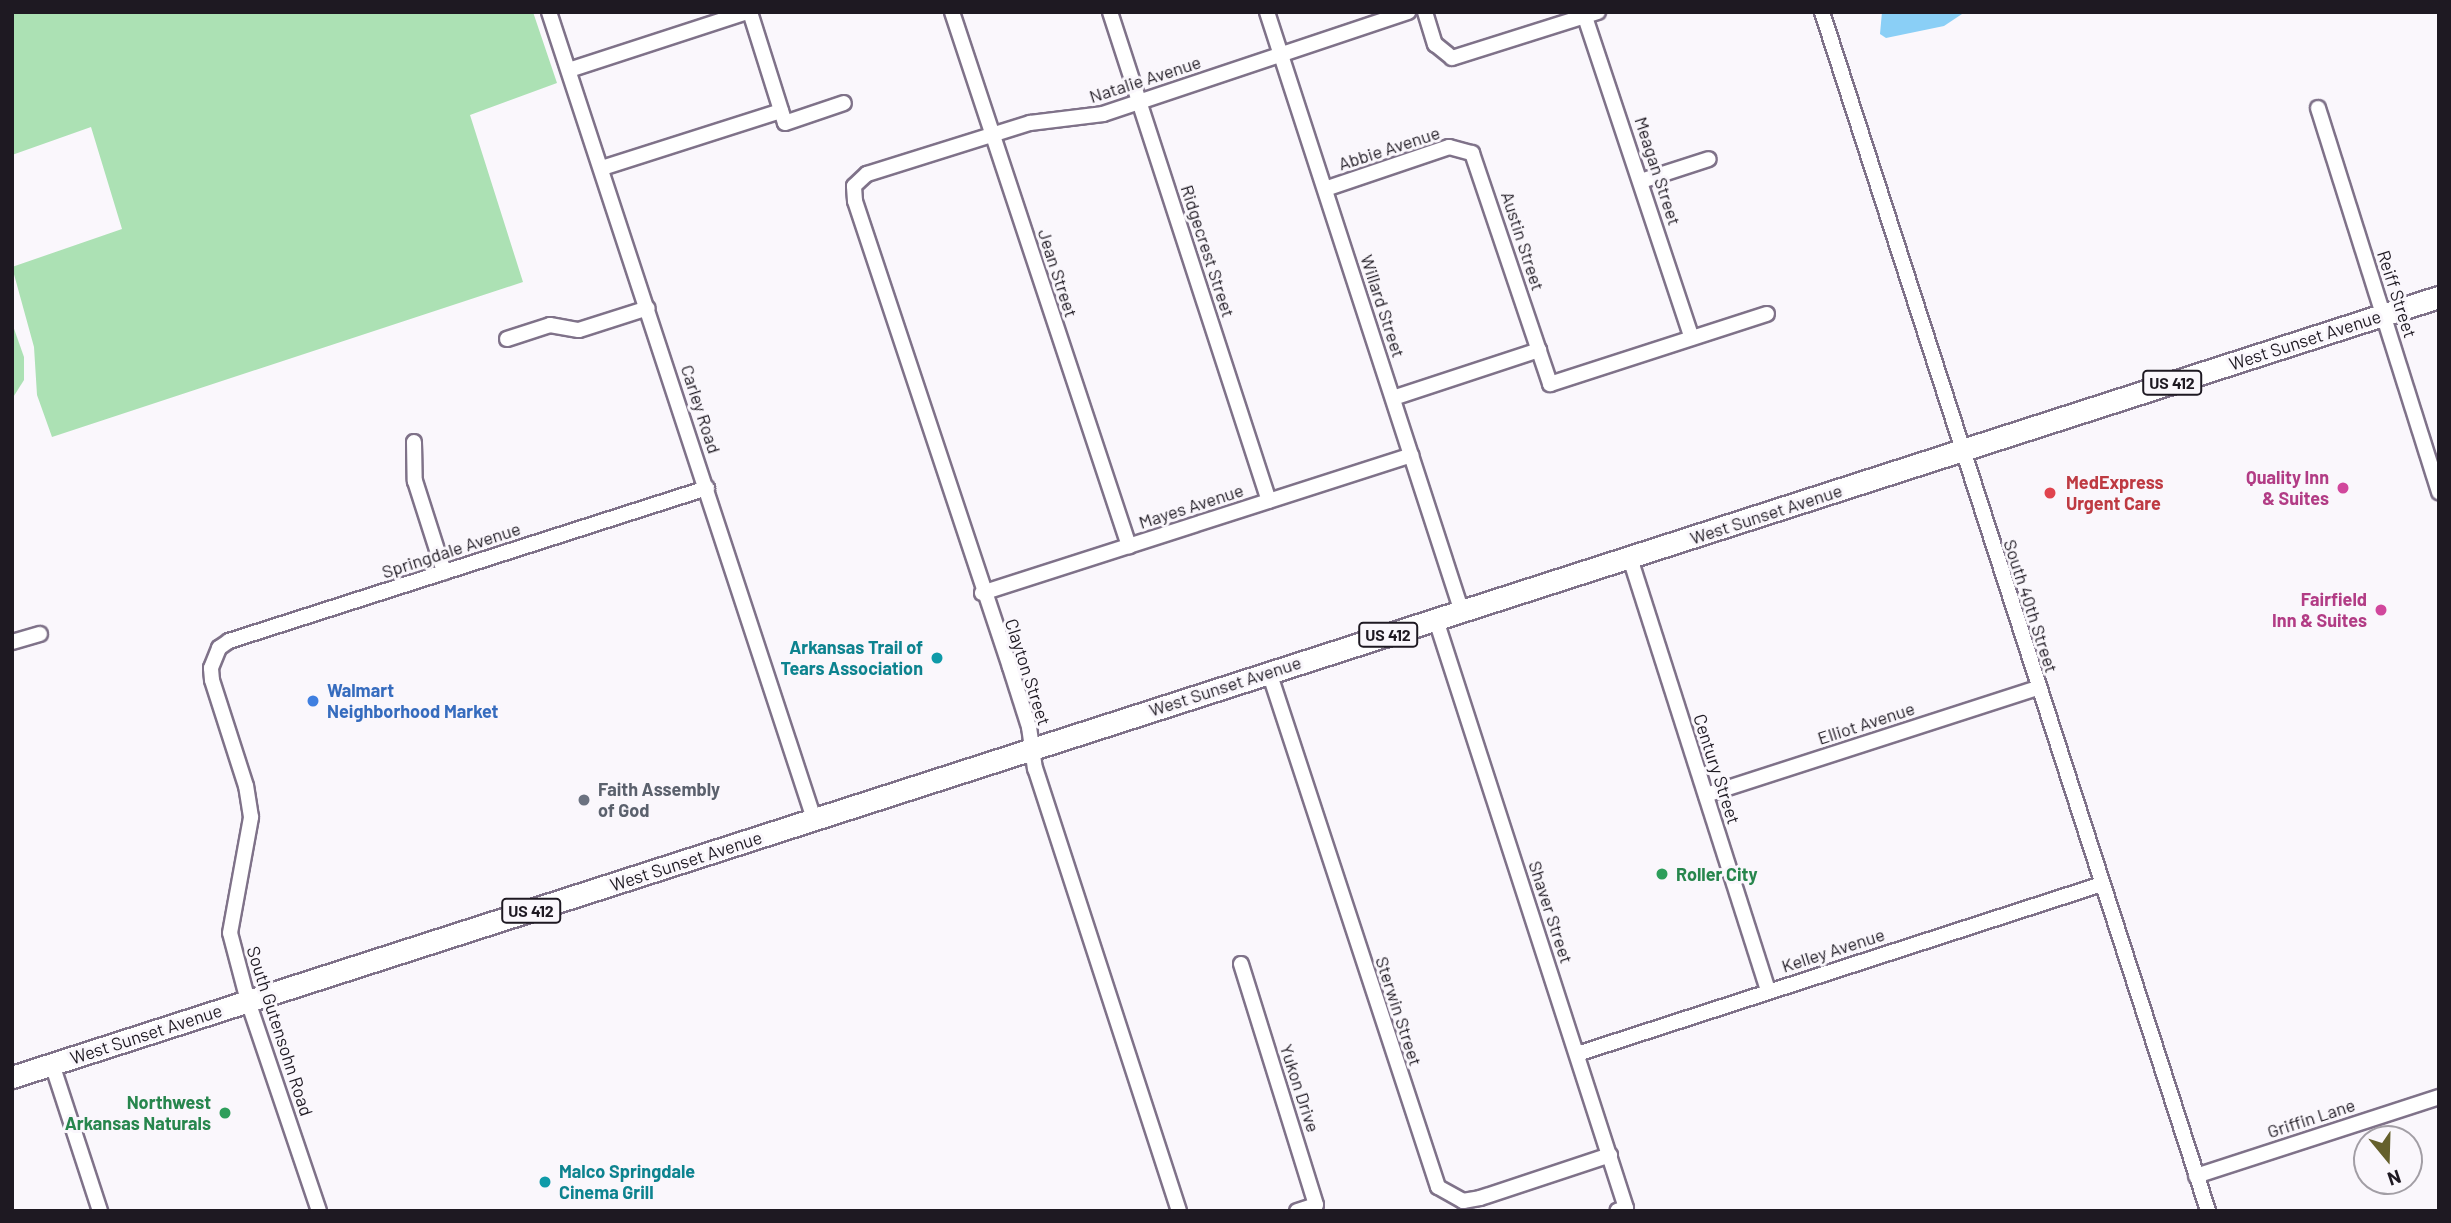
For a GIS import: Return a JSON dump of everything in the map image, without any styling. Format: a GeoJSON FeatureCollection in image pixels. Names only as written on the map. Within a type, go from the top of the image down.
{"type":"FeatureCollection","features":[{"type":"Feature","properties":{"kind":"highway","name":"West Sunset Avenue"},"geometry":{"type":"LineString","coordinates":[[12,1077],[2439,297]]}},
{"type":"Feature","properties":{"kind":"street","name":"Carley Road"},"geometry":{"type":"LineString","coordinates":[[549,12],[814,820]]}},
{"type":"Feature","properties":{"kind":"street"},"geometry":{"type":"LineString","coordinates":[[569,70],[748,12],[785,123],[844,103]]}},
{"type":"Feature","properties":{"kind":"street","name":"Jean Street"},"geometry":{"type":"LineString","coordinates":[[952,12],[1129,546]]}},
{"type":"Feature","properties":{"kind":"street","name":"Ridgecrest Street"},"geometry":{"type":"LineString","coordinates":[[1110,12],[1269,501]]}},
{"type":"Feature","properties":{"kind":"street","name":"Willard Street"},"geometry":{"type":"LineString","coordinates":[[1267,12],[1462,612]]}},
{"type":"Feature","properties":{"kind":"street","name":"Natalie Avenue"},"geometry":{"type":"LineString","coordinates":[[854,186],[867,174],[1048,120],[1102,114],[1408,12]]}},
{"type":"Feature","properties":{"kind":"street"},"geometry":{"type":"LineString","coordinates":[[1425,12],[1435,44],[1452,58],[1592,14]]}},
{"type":"Feature","properties":{"kind":"street","name":"South 40th Street"},"geometry":{"type":"LineString","coordinates":[[1822,12],[1961,452],[2208,1211]]}},
{"type":"Feature","properties":{"kind":"street","name":"Meagan Street"},"geometry":{"type":"LineString","coordinates":[[1592,14],[1641,181],[1692,338]]}},
{"type":"Feature","properties":{"kind":"street","name":"Reiff Street"},"geometry":{"type":"LineString","coordinates":[[2318,108],[2439,492]]}},
{"type":"Feature","properties":{"kind":"street"},"geometry":{"type":"LineString","coordinates":[[602,169],[781,111]]}},
{"type":"Feature","properties":{"kind":"street","name":"Abbie Avenue"},"geometry":{"type":"LineString","coordinates":[[1325,189],[1449,147],[1466,148]]}},
{"type":"Feature","properties":{"kind":"street","name":"Austin Street"},"geometry":{"type":"LineString","coordinates":[[1466,148],[1476,160],[1539,350]]}},
{"type":"Feature","properties":{"kind":"street"},"geometry":{"type":"LineString","coordinates":[[1641,181],[1709,159]]}},
{"type":"Feature","properties":{"kind":"street","name":"Clayton Street"},"geometry":{"type":"LineString","coordinates":[[854,186],[855,201],[982,593],[1010,667],[1032,750],[1179,1211]]}},
{"type":"Feature","properties":{"kind":"street"},"geometry":{"type":"LineString","coordinates":[[507,339],[550,325],[579,330],[648,308]]}},
{"type":"Feature","properties":{"kind":"street"},"geometry":{"type":"LineString","coordinates":[[1393,398],[1539,350],[1550,384],[1767,314]]}},
{"type":"Feature","properties":{"kind":"street"},"geometry":{"type":"LineString","coordinates":[[414,442],[415,481],[444,572]]}},
{"type":"Feature","properties":{"kind":"street","name":"Mayes Avenue"},"geometry":{"type":"LineString","coordinates":[[982,593],[1411,455]]}},
{"type":"Feature","properties":{"kind":"street","name":"Springdale Avenue"},"geometry":{"type":"LineString","coordinates":[[214,657],[229,641],[707,488]]}},
{"type":"Feature","properties":{"kind":"street","name":"Century Street"},"geometry":{"type":"LineString","coordinates":[[1630,558],[1768,991]]}},
{"type":"Feature","properties":{"kind":"street","name":"Shaver Street"},"geometry":{"type":"LineString","coordinates":[[1436,620],[1610,1155],[1624,1210]]}},
{"type":"Feature","properties":{"kind":"street"},"geometry":{"type":"LineString","coordinates":[[12,642],[40,634]]}},
{"type":"Feature","properties":{"kind":"street","name":"South Gutensohn Road"},"geometry":{"type":"LineString","coordinates":[[214,657],[212,680],[250,810],[247,854],[230,923],[248,1002],[319,1211]]}},
{"type":"Feature","properties":{"kind":"street","name":"Sterwin Street"},"geometry":{"type":"LineString","coordinates":[[1269,672],[1438,1187],[1463,1201],[1480,1198],[1610,1155]]}},
{"type":"Feature","properties":{"kind":"street","name":"Elliot Avenue"},"geometry":{"type":"LineString","coordinates":[[1706,795],[2037,688]]}},
{"type":"Feature","properties":{"kind":"street","name":"Kelley Avenue"},"geometry":{"type":"LineString","coordinates":[[1577,1054],[2102,884]]}},
{"type":"Feature","properties":{"kind":"street","name":"Yukon Drive"},"geometry":{"type":"LineString","coordinates":[[1241,964],[1316,1205],[1297,1211]]}},
{"type":"Feature","properties":{"kind":"street"},"geometry":{"type":"LineString","coordinates":[[52,1064],[100,1211]]}},
{"type":"Feature","properties":{"kind":"street","name":"Griffin Lane"},"geometry":{"type":"LineString","coordinates":[[2196,1175],[2439,1097]]}},
{"type":"Feature","properties":{"kind":"green space"},"geometry":{"type":"Polygon","coordinates":[[[12,12],[533,12],[557,83],[470,115],[523,282],[52,437],[37,395],[34,347],[12,267],[122,229],[91,127],[12,155],[12,12]]]}},
{"type":"Feature","properties":{"kind":"green space"},"geometry":{"type":"Polygon","coordinates":[[[12,323],[24,357],[24,380],[12,399],[12,323]]]}},
{"type":"Feature","properties":{"kind":"water"},"geometry":{"type":"Polygon","coordinates":[[[1882,12],[1965,12],[1944,26],[1886,38],[1880,34],[1882,12]]]}},
{"type":"Feature","properties":{"kind":"place","name":"Quality Inn & Suites"},"geometry":{"type":"Point","coordinates":[2343,488]}},
{"type":"Feature","properties":{"kind":"place","name":"MedExpress Urgent Care"},"geometry":{"type":"Point","coordinates":[2050,493]}},
{"type":"Feature","properties":{"kind":"place","name":"Fairfield Inn & Suites"},"geometry":{"type":"Point","coordinates":[2381,610]}},
{"type":"Feature","properties":{"kind":"place","name":"Arkansas Trail of Tears Association"},"geometry":{"type":"Point","coordinates":[937,658]}},
{"type":"Feature","properties":{"kind":"place","name":"Walmart Neighborhood Market"},"geometry":{"type":"Point","coordinates":[313,701]}},
{"type":"Feature","properties":{"kind":"place","name":"Faith Assembly of God"},"geometry":{"type":"Point","coordinates":[584,800]}},
{"type":"Feature","properties":{"kind":"place","name":"Roller City"},"geometry":{"type":"Point","coordinates":[1662,874]}},
{"type":"Feature","properties":{"kind":"place","name":"Northwest Arkansas Naturals"},"geometry":{"type":"Point","coordinates":[225,1113]}},
{"type":"Feature","properties":{"kind":"place","name":"Malco Springdale Cinema Grill"},"geometry":{"type":"Point","coordinates":[545,1182]}}]}
